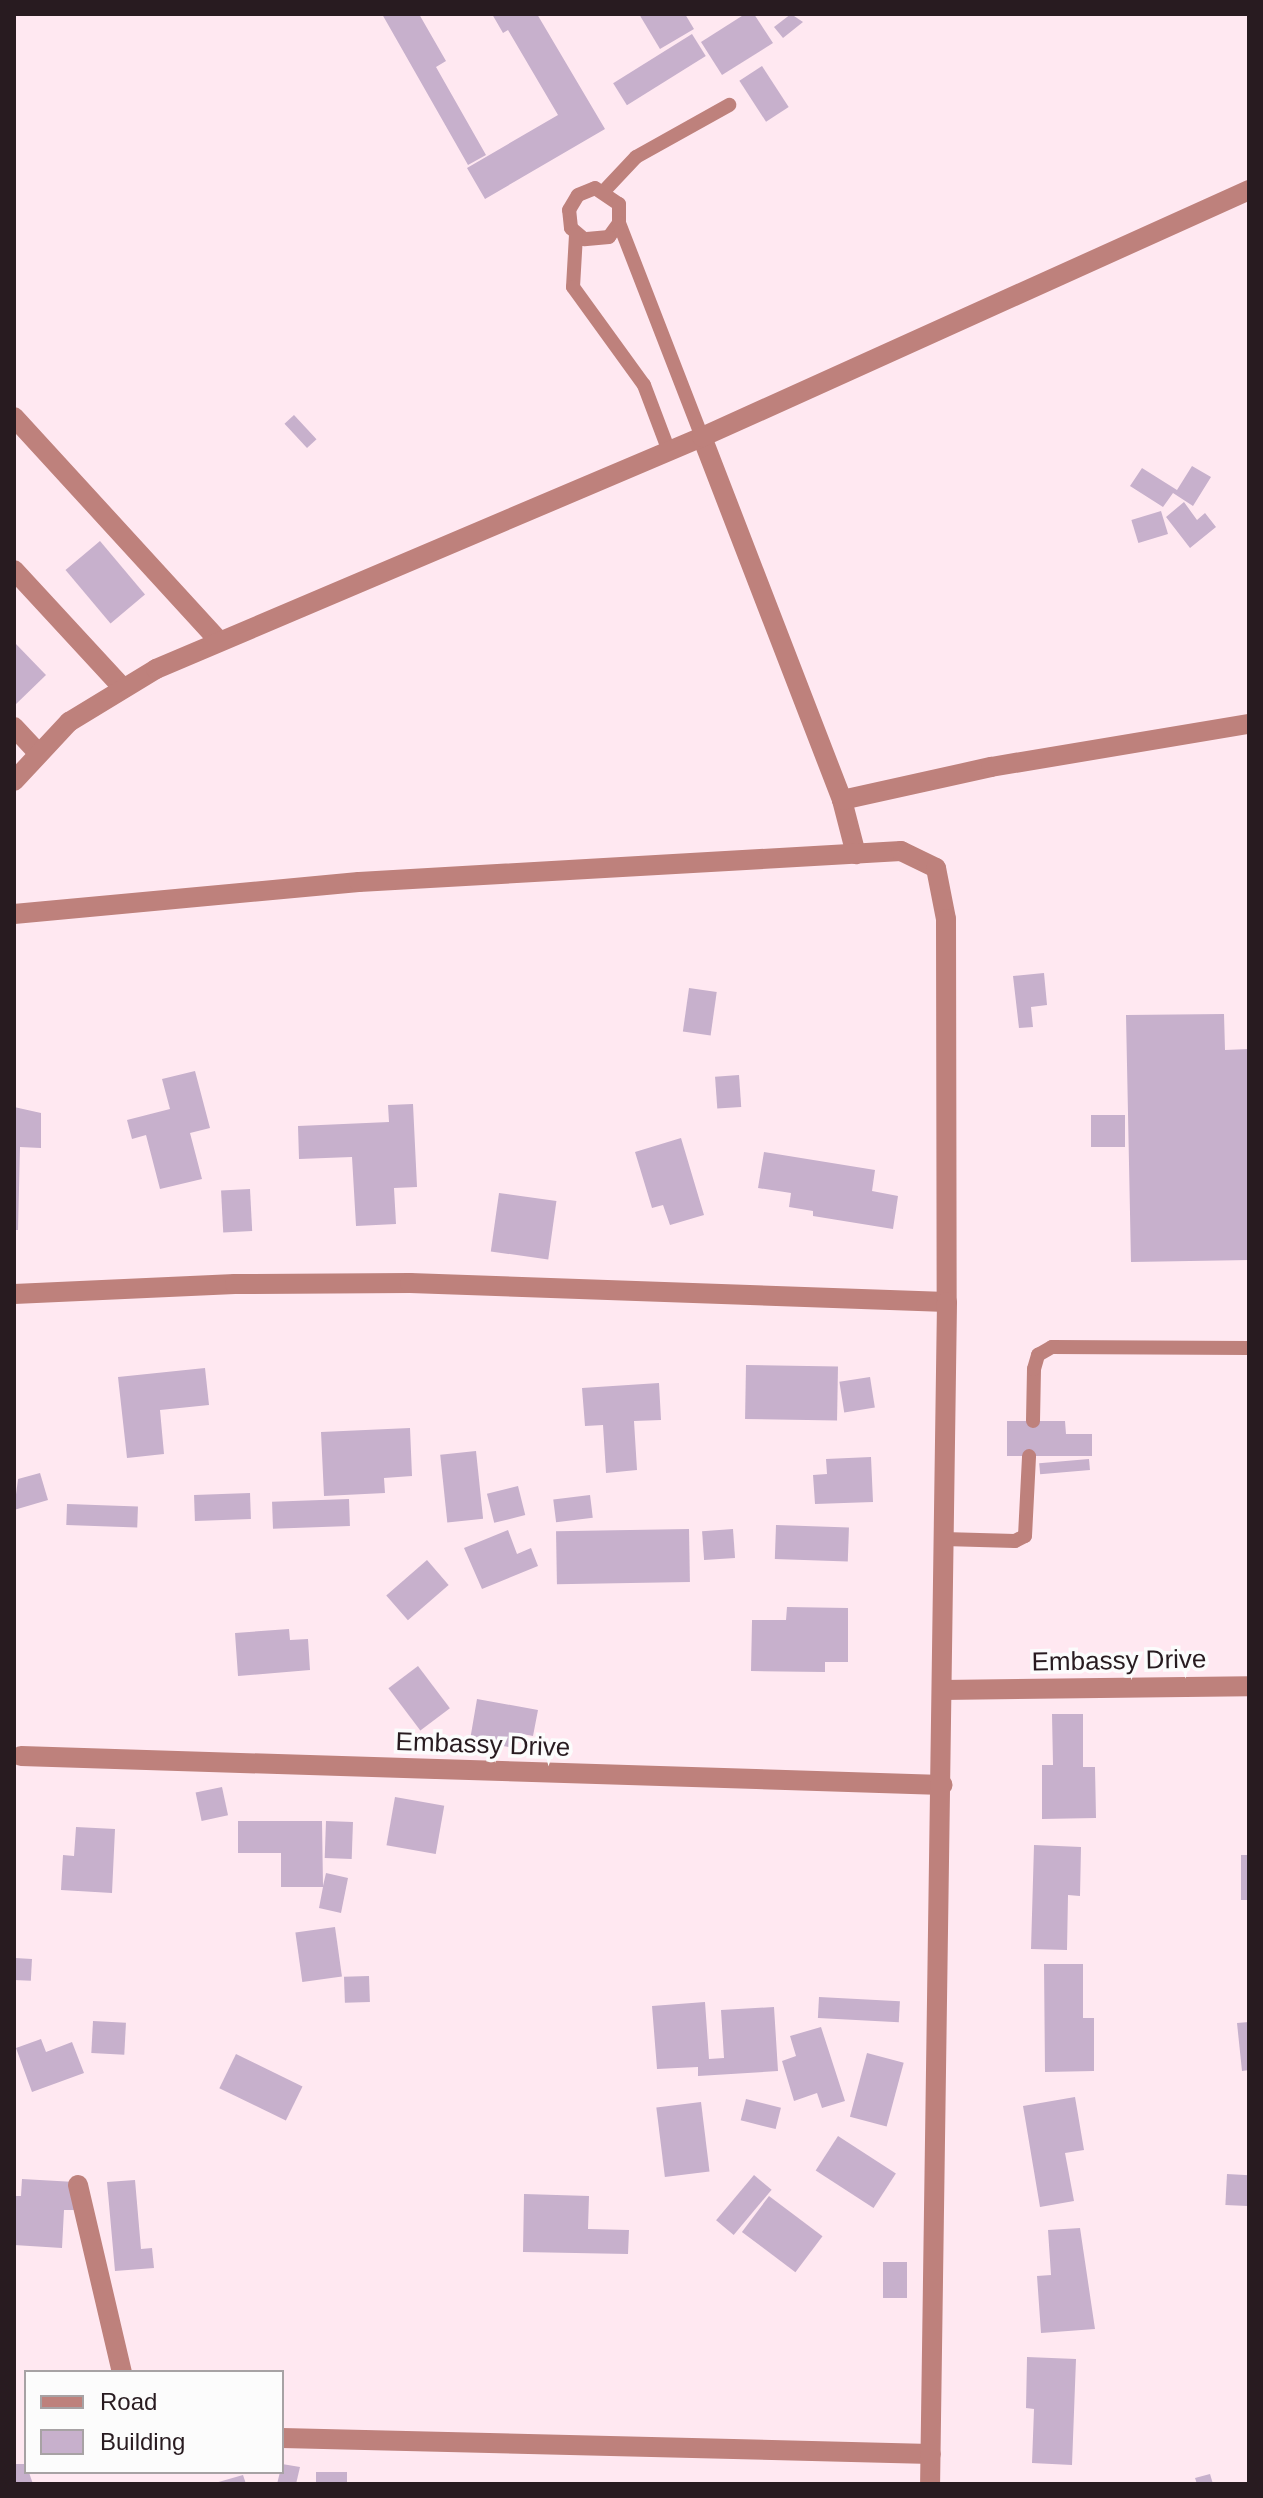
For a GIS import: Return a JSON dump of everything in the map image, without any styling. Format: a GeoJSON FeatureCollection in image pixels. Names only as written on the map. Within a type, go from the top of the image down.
{"type":"FeatureCollection","features":[{"type":"Feature","properties":{"kind":"street"},"geometry":{"type":"LineString","coordinates":[[14,781],[69,722],[123,688],[219,641],[702,437],[1249,190]]}},
{"type":"Feature","properties":{"kind":"street"},"geometry":{"type":"LineString","coordinates":[[14,417],[219,641]]}},
{"type":"Feature","properties":{"kind":"street"},"geometry":{"type":"LineString","coordinates":[[702,437],[842,800],[856,854]]}},
{"type":"Feature","properties":{"kind":"street"},"geometry":{"type":"LineString","coordinates":[[14,570],[123,688]]}},
{"type":"Feature","properties":{"kind":"street"},"geometry":{"type":"LineString","coordinates":[[842,800],[991,767],[1249,724]]}},
{"type":"Feature","properties":{"kind":"street"},"geometry":{"type":"LineString","coordinates":[[14,727],[38,753]]}},
{"type":"Feature","properties":{"kind":"street"},"geometry":{"type":"LineString","coordinates":[[14,914],[404,879],[901,851],[921,857],[936,868],[943,886],[947,1302],[943,1785],[930,2484]]}},
{"type":"Feature","properties":{"kind":"street"},"geometry":{"type":"LineString","coordinates":[[14,1294],[235,1284],[410,1283],[947,1302]]}},
{"type":"Feature","properties":{"kind":"street","name":"Embassy Drive"},"geometry":{"type":"LineString","coordinates":[[942,1690],[1249,1686]]}},
{"type":"Feature","properties":{"kind":"street","name":"Embassy Drive"},"geometry":{"type":"LineString","coordinates":[[21,1756],[943,1785]]}},
{"type":"Feature","properties":{"kind":"street"},"geometry":{"type":"LineString","coordinates":[[78,2185],[122,2370]]}},
{"type":"Feature","properties":{"kind":"street"},"geometry":{"type":"LineString","coordinates":[[284,2438],[931,2454]]}},
{"type":"Feature","properties":{"kind":"lane"},"geometry":{"type":"LineString","coordinates":[[605,190],[636,157],[729,105]]}},
{"type":"Feature","properties":{"kind":"lane"},"geometry":{"type":"LineString","coordinates":[[669,451],[644,385],[573,287],[576,235],[568,219],[572,202],[586,190],[605,190],[619,204],[619,223],[702,437]]}},
{"type":"Feature","properties":{"kind":"lane"},"geometry":{"type":"LineString","coordinates":[[576,235],[601,240],[619,223]]}},
{"type":"Feature","properties":{"kind":"lane"},"geometry":{"type":"LineString","coordinates":[[1033,1421],[1034,1369],[1038,1355],[1052,1347],[1249,1348]]}},
{"type":"Feature","properties":{"kind":"lane"},"geometry":{"type":"LineString","coordinates":[[944,1539],[1015,1541],[1025,1536],[1029,1456]]}},
{"type":"Feature","properties":{"kind":"building"},"geometry":{"type":"Polygon","coordinates":[[[382,14],[419,14],[446,61],[436,67],[486,155],[468,165],[382,14]]]}},
{"type":"Feature","properties":{"kind":"building"},"geometry":{"type":"Polygon","coordinates":[[[492,14],[537,14],[605,129],[485,199],[467,168],[558,115],[508,30],[503,33],[492,14]]]}},
{"type":"Feature","properties":{"kind":"building"},"geometry":{"type":"Polygon","coordinates":[[[639,14],[685,14],[694,29],[660,49],[639,14]]]}},
{"type":"Feature","properties":{"kind":"building"},"geometry":{"type":"Polygon","coordinates":[[[745,14],[754,14],[773,43],[722,75],[701,42],[745,14]]]}},
{"type":"Feature","properties":{"kind":"building"},"geometry":{"type":"Polygon","coordinates":[[[791,14],[803,22],[783,38],[774,27],[791,14]]]}},
{"type":"Feature","properties":{"kind":"building"},"geometry":{"type":"Polygon","coordinates":[[[692,34],[706,56],[627,105],[613,83],[692,34]]]}},
{"type":"Feature","properties":{"kind":"building"},"geometry":{"type":"Polygon","coordinates":[[[762,66],[789,107],[766,122],[739,81],[762,66]]]}},
{"type":"Feature","properties":{"kind":"building"},"geometry":{"type":"Polygon","coordinates":[[[294,415],[317,439],[307,448],[284,424],[294,415]]]}},
{"type":"Feature","properties":{"kind":"building"},"geometry":{"type":"Polygon","coordinates":[[[1192,466],[1211,477],[1193,506],[1173,493],[1163,507],[1130,486],[1142,468],[1177,490],[1192,466]]]}},
{"type":"Feature","properties":{"kind":"building"},"geometry":{"type":"Polygon","coordinates":[[[1184,502],[1197,520],[1205,513],[1216,527],[1190,548],[1166,517],[1184,502]]]}},
{"type":"Feature","properties":{"kind":"building"},"geometry":{"type":"Polygon","coordinates":[[[1161,511],[1168,534],[1138,543],[1131,520],[1161,511]]]}},
{"type":"Feature","properties":{"kind":"building"},"geometry":{"type":"Polygon","coordinates":[[[100,541],[145,595],[111,624],[66,570],[100,541]]]}},
{"type":"Feature","properties":{"kind":"building"},"geometry":{"type":"Polygon","coordinates":[[[14,642],[46,675],[14,706],[14,642]]]}},
{"type":"Feature","properties":{"kind":"building"},"geometry":{"type":"Polygon","coordinates":[[[1044,973],[1047,1005],[1031,1007],[1033,1027],[1019,1028],[1013,976],[1044,973]]]}},
{"type":"Feature","properties":{"kind":"building"},"geometry":{"type":"Polygon","coordinates":[[[689,988],[717,992],[711,1035],[683,1032],[689,988]]]}},
{"type":"Feature","properties":{"kind":"building"},"geometry":{"type":"Polygon","coordinates":[[[1224,1014],[1225,1050],[1249,1049],[1249,1260],[1131,1262],[1126,1015],[1224,1014]]]}},
{"type":"Feature","properties":{"kind":"building"},"geometry":{"type":"Polygon","coordinates":[[[195,1071],[210,1128],[190,1133],[202,1179],[160,1189],[146,1135],[132,1139],[127,1120],[170,1109],[162,1079],[195,1071]]]}},
{"type":"Feature","properties":{"kind":"building"},"geometry":{"type":"Polygon","coordinates":[[[739,1075],[741,1107],[717,1109],[715,1077],[739,1075]]]}},
{"type":"Feature","properties":{"kind":"building"},"geometry":{"type":"Polygon","coordinates":[[[413,1104],[417,1187],[394,1188],[396,1224],[356,1226],[352,1157],[299,1159],[298,1126],[389,1122],[388,1105],[413,1104]]]}},
{"type":"Feature","properties":{"kind":"building"},"geometry":{"type":"Polygon","coordinates":[[[14,1107],[41,1113],[41,1148],[20,1147],[18,1230],[14,1230],[14,1107]]]}},
{"type":"Feature","properties":{"kind":"building"},"geometry":{"type":"Polygon","coordinates":[[[1091,1115],[1125,1115],[1125,1147],[1091,1147],[1091,1115]]]}},
{"type":"Feature","properties":{"kind":"building"},"geometry":{"type":"Polygon","coordinates":[[[681,1138],[704,1215],[670,1225],[663,1205],[652,1208],[635,1152],[681,1138]]]}},
{"type":"Feature","properties":{"kind":"building"},"geometry":{"type":"Polygon","coordinates":[[[764,1152],[875,1170],[872,1191],[898,1196],[893,1229],[813,1216],[813,1211],[789,1207],[791,1193],[758,1188],[764,1152]]]}},
{"type":"Feature","properties":{"kind":"building"},"geometry":{"type":"Polygon","coordinates":[[[250,1189],[252,1231],[223,1232],[221,1191],[250,1189]]]}},
{"type":"Feature","properties":{"kind":"building"},"geometry":{"type":"Polygon","coordinates":[[[499,1193],[556,1201],[548,1259],[491,1251],[499,1193]]]}},
{"type":"Feature","properties":{"kind":"building"},"geometry":{"type":"Polygon","coordinates":[[[746,1365],[838,1367],[837,1421],[745,1419],[746,1365]]]}},
{"type":"Feature","properties":{"kind":"building"},"geometry":{"type":"Polygon","coordinates":[[[205,1368],[209,1405],[160,1410],[164,1454],[127,1458],[118,1377],[205,1368]]]}},
{"type":"Feature","properties":{"kind":"building"},"geometry":{"type":"Polygon","coordinates":[[[870,1377],[875,1408],[844,1412],[839,1382],[870,1377]]]}},
{"type":"Feature","properties":{"kind":"building"},"geometry":{"type":"Polygon","coordinates":[[[659,1383],[661,1420],[634,1421],[637,1470],[606,1473],[603,1425],[585,1426],[582,1388],[659,1383]]]}},
{"type":"Feature","properties":{"kind":"building"},"geometry":{"type":"Polygon","coordinates":[[[1007,1421],[1065,1421],[1066,1434],[1092,1434],[1092,1456],[1007,1456],[1007,1421]]]}},
{"type":"Feature","properties":{"kind":"building"},"geometry":{"type":"Polygon","coordinates":[[[410,1428],[412,1476],[384,1478],[385,1493],[324,1496],[321,1432],[410,1428]]]}},
{"type":"Feature","properties":{"kind":"building"},"geometry":{"type":"Polygon","coordinates":[[[476,1451],[483,1519],[447,1522],[440,1455],[476,1451]]]}},
{"type":"Feature","properties":{"kind":"building"},"geometry":{"type":"Polygon","coordinates":[[[871,1457],[873,1502],[815,1504],[813,1475],[827,1474],[826,1459],[871,1457]]]}},
{"type":"Feature","properties":{"kind":"building"},"geometry":{"type":"Polygon","coordinates":[[[1089,1459],[1090,1470],[1040,1474],[1039,1463],[1089,1459]]]}},
{"type":"Feature","properties":{"kind":"building"},"geometry":{"type":"Polygon","coordinates":[[[40,1473],[48,1500],[14,1510],[18,1479],[40,1473]]]}},
{"type":"Feature","properties":{"kind":"building"},"geometry":{"type":"Polygon","coordinates":[[[518,1486],[525,1515],[494,1523],[487,1494],[518,1486]]]}},
{"type":"Feature","properties":{"kind":"building"},"geometry":{"type":"Polygon","coordinates":[[[250,1493],[251,1519],[195,1521],[194,1495],[250,1493]]]}},
{"type":"Feature","properties":{"kind":"building"},"geometry":{"type":"Polygon","coordinates":[[[590,1495],[593,1518],[556,1522],[553,1500],[590,1495]]]}},
{"type":"Feature","properties":{"kind":"building"},"geometry":{"type":"Polygon","coordinates":[[[349,1499],[350,1526],[273,1529],[272,1502],[349,1499]]]}},
{"type":"Feature","properties":{"kind":"building"},"geometry":{"type":"Polygon","coordinates":[[[67,1504],[138,1506],[137,1527],[66,1525],[67,1504]]]}},
{"type":"Feature","properties":{"kind":"building"},"geometry":{"type":"Polygon","coordinates":[[[776,1525],[849,1528],[848,1562],[775,1559],[776,1525]]]}},
{"type":"Feature","properties":{"kind":"building"},"geometry":{"type":"Polygon","coordinates":[[[689,1529],[690,1582],[557,1584],[556,1531],[689,1529]]]}},
{"type":"Feature","properties":{"kind":"building"},"geometry":{"type":"Polygon","coordinates":[[[733,1529],[735,1558],[704,1560],[702,1531],[733,1529]]]}},
{"type":"Feature","properties":{"kind":"building"},"geometry":{"type":"Polygon","coordinates":[[[508,1530],[517,1554],[531,1548],[538,1566],[482,1589],[464,1548],[508,1530]]]}},
{"type":"Feature","properties":{"kind":"building"},"geometry":{"type":"Polygon","coordinates":[[[427,1560],[449,1585],[408,1620],[386,1595],[427,1560]]]}},
{"type":"Feature","properties":{"kind":"building"},"geometry":{"type":"Polygon","coordinates":[[[787,1607],[848,1608],[848,1662],[825,1662],[825,1672],[751,1671],[752,1620],[786,1620],[787,1607]]]}},
{"type":"Feature","properties":{"kind":"building"},"geometry":{"type":"Polygon","coordinates":[[[289,1629],[290,1640],[308,1639],[310,1670],[238,1676],[235,1633],[289,1629]]]}},
{"type":"Feature","properties":{"kind":"building"},"geometry":{"type":"Polygon","coordinates":[[[418,1666],[450,1708],[420,1731],[388,1688],[418,1666]]]}},
{"type":"Feature","properties":{"kind":"building"},"geometry":{"type":"Polygon","coordinates":[[[477,1699],[538,1710],[533,1736],[517,1733],[514,1748],[470,1740],[477,1699]]]}},
{"type":"Feature","properties":{"kind":"building"},"geometry":{"type":"Polygon","coordinates":[[[1052,1714],[1083,1714],[1083,1767],[1095,1767],[1096,1818],[1042,1819],[1042,1765],[1053,1765],[1052,1714]]]}},
{"type":"Feature","properties":{"kind":"building"},"geometry":{"type":"Polygon","coordinates":[[[222,1787],[228,1815],[202,1821],[196,1793],[222,1787]]]}},
{"type":"Feature","properties":{"kind":"building"},"geometry":{"type":"Polygon","coordinates":[[[395,1797],[444,1806],[436,1854],[386,1845],[395,1797]]]}},
{"type":"Feature","properties":{"kind":"building"},"geometry":{"type":"Polygon","coordinates":[[[238,1821],[322,1821],[323,1886],[326,1873],[348,1878],[341,1913],[319,1908],[323,1887],[281,1887],[281,1853],[238,1853],[238,1821]]]}},
{"type":"Feature","properties":{"kind":"building"},"geometry":{"type":"Polygon","coordinates":[[[326,1821],[353,1822],[352,1859],[325,1858],[326,1821]]]}},
{"type":"Feature","properties":{"kind":"building"},"geometry":{"type":"Polygon","coordinates":[[[76,1827],[115,1829],[112,1893],[61,1890],[63,1855],[74,1856],[76,1827]]]}},
{"type":"Feature","properties":{"kind":"building"},"geometry":{"type":"Polygon","coordinates":[[[1034,1845],[1081,1847],[1080,1896],[1068,1895],[1067,1950],[1031,1949],[1034,1845]]]}},
{"type":"Feature","properties":{"kind":"building"},"geometry":{"type":"Polygon","coordinates":[[[1241,1855],[1249,1855],[1249,1900],[1241,1900],[1241,1855]]]}},
{"type":"Feature","properties":{"kind":"building"},"geometry":{"type":"Polygon","coordinates":[[[335,1927],[342,1977],[302,1982],[295,1933],[335,1927]]]}},
{"type":"Feature","properties":{"kind":"building"},"geometry":{"type":"Polygon","coordinates":[[[15,1958],[32,1959],[31,1981],[14,1980],[15,1958]]]}},
{"type":"Feature","properties":{"kind":"building"},"geometry":{"type":"Polygon","coordinates":[[[1044,1964],[1083,1964],[1083,2018],[1094,2018],[1094,2071],[1045,2072],[1044,1964]]]}},
{"type":"Feature","properties":{"kind":"building"},"geometry":{"type":"Polygon","coordinates":[[[369,1976],[370,2002],[345,2003],[344,1977],[369,1976]]]}},
{"type":"Feature","properties":{"kind":"building"},"geometry":{"type":"Polygon","coordinates":[[[819,1997],[900,2001],[899,2022],[818,2018],[819,1997]]]}},
{"type":"Feature","properties":{"kind":"building"},"geometry":{"type":"Polygon","coordinates":[[[705,2002],[709,2059],[724,2058],[721,2010],[774,2007],[778,2071],[698,2076],[698,2067],[657,2069],[652,2006],[705,2002]]]}},
{"type":"Feature","properties":{"kind":"building"},"geometry":{"type":"Polygon","coordinates":[[[93,2021],[126,2023],[124,2055],[91,2053],[93,2021]]]}},
{"type":"Feature","properties":{"kind":"building"},"geometry":{"type":"Polygon","coordinates":[[[1249,2022],[1249,2070],[1242,2071],[1237,2023],[1249,2022]]]}},
{"type":"Feature","properties":{"kind":"building"},"geometry":{"type":"Polygon","coordinates":[[[821,2027],[845,2101],[822,2108],[817,2093],[794,2101],[782,2061],[796,2056],[790,2036],[821,2027]]]}},
{"type":"Feature","properties":{"kind":"building"},"geometry":{"type":"Polygon","coordinates":[[[41,2039],[46,2052],[72,2042],[84,2073],[32,2092],[16,2048],[41,2039]]]}},
{"type":"Feature","properties":{"kind":"building"},"geometry":{"type":"Polygon","coordinates":[[[867,2053],[904,2063],[887,2127],[850,2117],[867,2053]]]}},
{"type":"Feature","properties":{"kind":"building"},"geometry":{"type":"Polygon","coordinates":[[[236,2054],[303,2086],[286,2121],[219,2088],[236,2054]]]}},
{"type":"Feature","properties":{"kind":"building"},"geometry":{"type":"Polygon","coordinates":[[[1075,2097],[1084,2150],[1065,2153],[1074,2201],[1040,2207],[1023,2106],[1075,2097]]]}},
{"type":"Feature","properties":{"kind":"building"},"geometry":{"type":"Polygon","coordinates":[[[746,2099],[781,2108],[776,2129],[741,2120],[746,2099]]]}},
{"type":"Feature","properties":{"kind":"building"},"geometry":{"type":"Polygon","coordinates":[[[701,2102],[710,2171],[665,2177],[656,2107],[701,2102]]]}},
{"type":"Feature","properties":{"kind":"building"},"geometry":{"type":"Polygon","coordinates":[[[838,2136],[896,2174],[874,2208],[816,2170],[838,2136]]]}},
{"type":"Feature","properties":{"kind":"building"},"geometry":{"type":"Polygon","coordinates":[[[1227,2174],[1249,2175],[1247,2206],[1225,2205],[1227,2174]]]}},
{"type":"Feature","properties":{"kind":"building"},"geometry":{"type":"Polygon","coordinates":[[[754,2175],[772,2190],[734,2235],[716,2220],[754,2175]]]}},
{"type":"Feature","properties":{"kind":"building"},"geometry":{"type":"Polygon","coordinates":[[[22,2179],[75,2182],[74,2210],[64,2210],[62,2248],[14,2245],[14,2196],[21,2196],[22,2179]]]}},
{"type":"Feature","properties":{"kind":"building"},"geometry":{"type":"Polygon","coordinates":[[[135,2180],[141,2249],[152,2248],[154,2268],[115,2271],[107,2182],[135,2180]]]}},
{"type":"Feature","properties":{"kind":"building"},"geometry":{"type":"Polygon","coordinates":[[[524,2194],[589,2196],[588,2229],[629,2230],[628,2254],[523,2252],[524,2194]]]}},
{"type":"Feature","properties":{"kind":"building"},"geometry":{"type":"Polygon","coordinates":[[[769,2196],[823,2236],[795,2272],[742,2232],[769,2196]]]}},
{"type":"Feature","properties":{"kind":"building"},"geometry":{"type":"Polygon","coordinates":[[[1080,2228],[1095,2329],[1041,2333],[1037,2276],[1051,2275],[1048,2230],[1080,2228]]]}},
{"type":"Feature","properties":{"kind":"building"},"geometry":{"type":"Polygon","coordinates":[[[883,2262],[907,2262],[907,2298],[883,2298],[883,2262]]]}},
{"type":"Feature","properties":{"kind":"building"},"geometry":{"type":"Polygon","coordinates":[[[1027,2357],[1076,2359],[1072,2465],[1032,2463],[1034,2409],[1026,2408],[1027,2357]]]}},
{"type":"Feature","properties":{"kind":"building"},"geometry":{"type":"Polygon","coordinates":[[[14,2464],[24,2464],[24,2474],[30,2474],[33,2484],[14,2484],[14,2464]]]}},
{"type":"Feature","properties":{"kind":"building"},"geometry":{"type":"Polygon","coordinates":[[[284,2464],[300,2467],[296,2484],[277,2484],[280,2474],[284,2474],[284,2464]]]}},
{"type":"Feature","properties":{"kind":"building"},"geometry":{"type":"Polygon","coordinates":[[[316,2472],[347,2472],[347,2484],[316,2484],[316,2472]]]}},
{"type":"Feature","properties":{"kind":"building"},"geometry":{"type":"Polygon","coordinates":[[[1210,2474],[1213,2484],[1197,2484],[1195,2478],[1210,2474]]]}},
{"type":"Feature","properties":{"kind":"building"},"geometry":{"type":"Polygon","coordinates":[[[243,2475],[246,2484],[215,2484],[215,2483],[243,2475]]]}}]}
